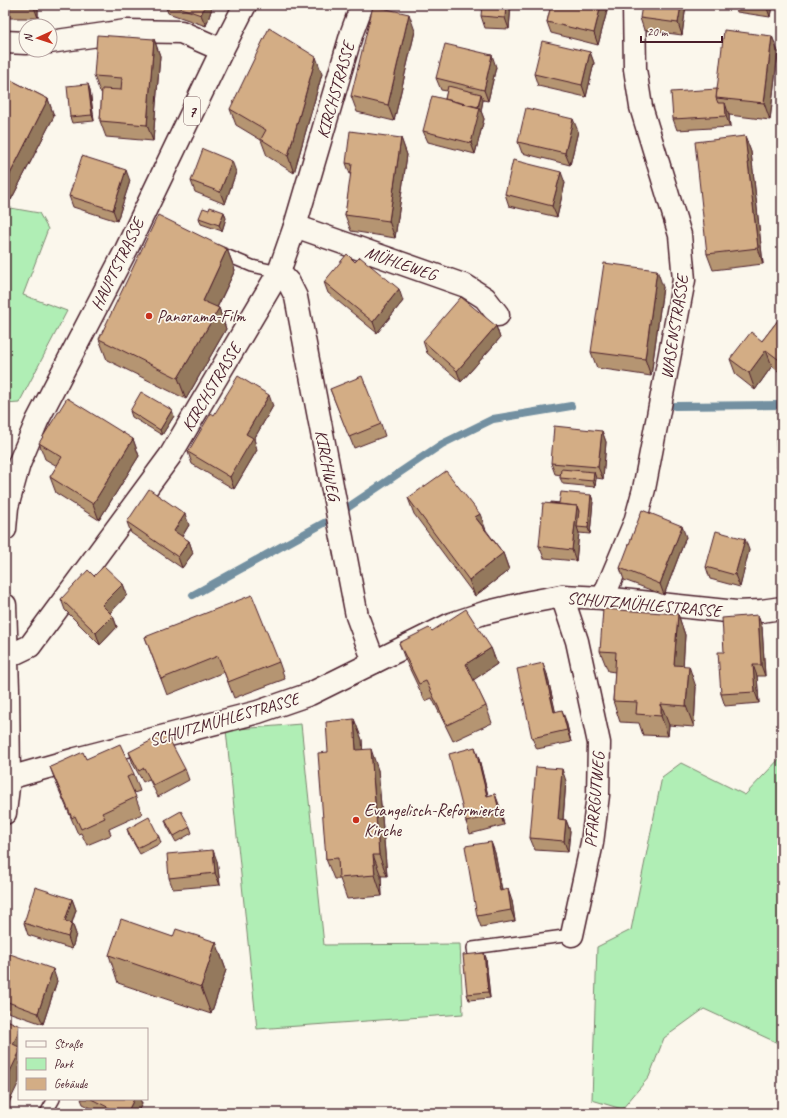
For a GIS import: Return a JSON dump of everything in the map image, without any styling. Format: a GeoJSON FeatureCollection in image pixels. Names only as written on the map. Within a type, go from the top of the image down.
{"type":"FeatureCollection","features":[{"type":"Feature","properties":{"kind":"street","name":"HAUPTSTRASSE"},"geometry":{"type":"LineString","coordinates":[[5,529],[7,507],[19,464],[38,421],[126,250],[147,220],[222,50],[245,5]]}},
{"type":"Feature","properties":{"kind":"street","name":"KIRCHSTRASSE"},"geometry":{"type":"LineString","coordinates":[[7,657],[30,646],[170,456],[279,272],[295,226],[352,32],[362,5]]}},
{"type":"Feature","properties":{"kind":"street","name":"WASENSTRASSE"},"geometry":{"type":"LineString","coordinates":[[603,598],[635,522],[644,489],[684,280],[680,235],[641,107],[635,69],[634,5]]}},
{"type":"Feature","properties":{"kind":"street"},"geometry":{"type":"LineString","coordinates":[[58,41],[126,31],[181,32],[222,50]]}},
{"type":"Feature","properties":{"kind":"street"},"geometry":{"type":"LineString","coordinates":[[5,42],[18,42]]}},
{"type":"Feature","properties":{"kind":"street","name":"MÜHLEWEG"},"geometry":{"type":"LineString","coordinates":[[295,226],[466,286],[485,298],[498,315]]}},
{"type":"Feature","properties":{"kind":"street","name":"KIRCHWEG"},"geometry":{"type":"LineString","coordinates":[[279,272],[289,283],[296,297],[357,616],[374,662]]}},
{"type":"Feature","properties":{"kind":"street","name":"SCHUTZMÜHLESTRASSE"},"geometry":{"type":"LineString","coordinates":[[9,778],[258,712],[310,694],[451,624],[484,613],[530,602],[562,596],[603,598],[736,612],[761,612],[782,608]]}},
{"type":"Feature","properties":{"kind":"street","name":"PFARRGUTWEG"},"geometry":{"type":"LineString","coordinates":[[562,596],[578,641],[598,743],[598,794],[592,844],[572,935]]}},
{"type":"Feature","properties":{"kind":"street"},"geometry":{"type":"LineString","coordinates":[[5,605],[9,778],[5,813]]}},
{"type":"Feature","properties":{"kind":"lane"},"geometry":{"type":"LineString","coordinates":[[209,248],[252,266],[279,272]]}},
{"type":"Feature","properties":{"kind":"lane"},"geometry":{"type":"LineString","coordinates":[[474,955],[473,948],[572,935]]}},
{"type":"Feature","properties":{"kind":"lane"},"geometry":{"type":"LineString","coordinates":[[46,1113],[53,1100]]}},
{"type":"Feature","properties":{"kind":"green space"},"geometry":{"type":"Polygon","coordinates":[[[5,207],[39,213],[48,229],[23,295],[67,311],[19,403],[5,404],[5,207]]]}},
{"type":"Feature","properties":{"kind":"green space"},"geometry":{"type":"Polygon","coordinates":[[[301,724],[324,945],[460,944],[463,1014],[257,1029],[226,730],[301,724]]]}},
{"type":"Feature","properties":{"kind":"green space"},"geometry":{"type":"Polygon","coordinates":[[[782,756],[782,1043],[780,1044],[704,1009],[664,1038],[649,1077],[622,1109],[592,1100],[597,947],[631,930],[662,777],[681,763],[745,795],[782,756]]]}},
{"type":"Feature","properties":{"kind":"building"},"geometry":{"type":"Polygon","coordinates":[[[5,5],[34,5],[34,7],[5,7],[5,5]]]}},
{"type":"Feature","properties":{"kind":"building"},"geometry":{"type":"Polygon","coordinates":[[[172,5],[205,5],[201,15],[172,5]]]}},
{"type":"Feature","properties":{"kind":"building"},"geometry":{"type":"Polygon","coordinates":[[[482,5],[506,5],[505,18],[481,16],[482,5]]]}},
{"type":"Feature","properties":{"kind":"building"},"geometry":{"type":"Polygon","coordinates":[[[551,5],[601,5],[594,33],[547,22],[551,5]]]}},
{"type":"Feature","properties":{"kind":"building"},"geometry":{"type":"Polygon","coordinates":[[[642,5],[681,5],[678,23],[640,18],[642,5]]]}},
{"type":"Feature","properties":{"kind":"building"},"geometry":{"type":"Polygon","coordinates":[[[373,6],[409,14],[388,105],[351,96],[373,6]]]}},
{"type":"Feature","properties":{"kind":"building"},"geometry":{"type":"Polygon","coordinates":[[[269,28],[316,57],[288,156],[261,139],[266,130],[230,109],[269,28]]]}},
{"type":"Feature","properties":{"kind":"building"},"geometry":{"type":"Polygon","coordinates":[[[724,30],[772,36],[764,103],[716,98],[724,30]]]}},
{"type":"Feature","properties":{"kind":"building"},"geometry":{"type":"Polygon","coordinates":[[[97,35],[154,39],[147,125],[100,121],[102,89],[121,90],[122,78],[94,76],[97,35]]]}},
{"type":"Feature","properties":{"kind":"building"},"geometry":{"type":"Polygon","coordinates":[[[542,41],[590,52],[582,85],[534,74],[542,41]]]}},
{"type":"Feature","properties":{"kind":"building"},"geometry":{"type":"Polygon","coordinates":[[[445,44],[492,55],[484,90],[436,78],[445,44]]]}},
{"type":"Feature","properties":{"kind":"building"},"geometry":{"type":"Polygon","coordinates":[[[5,77],[48,99],[5,184],[5,77]]]}},
{"type":"Feature","properties":{"kind":"building"},"geometry":{"type":"Polygon","coordinates":[[[88,84],[92,115],[70,117],[67,86],[88,84]]]}},
{"type":"Feature","properties":{"kind":"building"},"geometry":{"type":"Polygon","coordinates":[[[448,86],[481,94],[478,107],[445,99],[448,86]]]}},
{"type":"Feature","properties":{"kind":"building"},"geometry":{"type":"Polygon","coordinates":[[[717,89],[716,98],[718,103],[725,103],[726,116],[673,119],[671,92],[717,89]]]}},
{"type":"Feature","properties":{"kind":"building"},"geometry":{"type":"Polygon","coordinates":[[[432,96],[480,108],[471,143],[423,131],[432,96]]]}},
{"type":"Feature","properties":{"kind":"building"},"geometry":{"type":"Polygon","coordinates":[[[526,108],[573,119],[565,153],[518,142],[526,108]]]}},
{"type":"Feature","properties":{"kind":"building"},"geometry":{"type":"Polygon","coordinates":[[[350,131],[401,138],[389,221],[345,215],[352,164],[346,163],[350,131]]]}},
{"type":"Feature","properties":{"kind":"building"},"geometry":{"type":"Polygon","coordinates":[[[745,136],[758,248],[707,254],[695,142],[745,136]]]}},
{"type":"Feature","properties":{"kind":"building"},"geometry":{"type":"Polygon","coordinates":[[[203,149],[232,161],[220,192],[191,181],[203,149]]]}},
{"type":"Feature","properties":{"kind":"building"},"geometry":{"type":"Polygon","coordinates":[[[82,156],[126,170],[113,210],[69,196],[82,156]]]}},
{"type":"Feature","properties":{"kind":"building"},"geometry":{"type":"Polygon","coordinates":[[[513,160],[561,172],[552,206],[505,194],[513,160]]]}},
{"type":"Feature","properties":{"kind":"building"},"geometry":{"type":"Polygon","coordinates":[[[210,207],[224,212],[219,225],[199,218],[203,208],[209,210],[210,207]]]}},
{"type":"Feature","properties":{"kind":"building"},"geometry":{"type":"Polygon","coordinates":[[[158,215],[227,249],[203,301],[219,308],[178,378],[99,339],[158,215]]]}},
{"type":"Feature","properties":{"kind":"building"},"geometry":{"type":"Polygon","coordinates":[[[347,254],[355,262],[360,257],[399,289],[373,322],[324,282],[347,254]]]}},
{"type":"Feature","properties":{"kind":"building"},"geometry":{"type":"Polygon","coordinates":[[[604,263],[657,270],[645,359],[591,352],[604,263]]]}},
{"type":"Feature","properties":{"kind":"building"},"geometry":{"type":"Polygon","coordinates":[[[461,297],[496,326],[457,371],[423,341],[461,297]]]}},
{"type":"Feature","properties":{"kind":"building"},"geometry":{"type":"Polygon","coordinates":[[[782,315],[782,362],[766,350],[749,373],[730,359],[751,332],[762,341],[782,315]]]}},
{"type":"Feature","properties":{"kind":"building"},"geometry":{"type":"Polygon","coordinates":[[[238,376],[269,395],[246,434],[253,438],[230,477],[188,452],[211,413],[214,415],[238,376]]]}},
{"type":"Feature","properties":{"kind":"building"},"geometry":{"type":"Polygon","coordinates":[[[362,376],[381,424],[349,437],[330,389],[362,376]]]}},
{"type":"Feature","properties":{"kind":"building"},"geometry":{"type":"Polygon","coordinates":[[[141,392],[172,410],[160,430],[130,411],[141,392]]]}},
{"type":"Feature","properties":{"kind":"building"},"geometry":{"type":"Polygon","coordinates":[[[67,398],[133,439],[93,504],[50,477],[62,457],[39,443],[67,398]]]}},
{"type":"Feature","properties":{"kind":"building"},"geometry":{"type":"Polygon","coordinates":[[[554,426],[602,431],[598,467],[551,463],[554,426]]]}},
{"type":"Feature","properties":{"kind":"building"},"geometry":{"type":"Polygon","coordinates":[[[776,439],[782,439],[782,468],[777,468],[776,439]]]}},
{"type":"Feature","properties":{"kind":"building"},"geometry":{"type":"Polygon","coordinates":[[[561,469],[594,472],[593,481],[560,478],[561,469]]]}},
{"type":"Feature","properties":{"kind":"building"},"geometry":{"type":"Polygon","coordinates":[[[446,471],[480,514],[475,517],[503,553],[469,580],[408,498],[446,471]]]}},
{"type":"Feature","properties":{"kind":"building"},"geometry":{"type":"Polygon","coordinates":[[[149,489],[185,514],[174,531],[189,541],[178,557],[127,522],[149,489]]]}},
{"type":"Feature","properties":{"kind":"building"},"geometry":{"type":"Polygon","coordinates":[[[561,492],[591,495],[588,528],[577,527],[579,511],[577,506],[551,503],[559,503],[561,492]]]}},
{"type":"Feature","properties":{"kind":"building"},"geometry":{"type":"Polygon","coordinates":[[[543,503],[577,506],[572,550],[539,546],[543,503]]]}},
{"type":"Feature","properties":{"kind":"building"},"geometry":{"type":"Polygon","coordinates":[[[642,510],[682,526],[660,584],[620,568],[642,510]]]}},
{"type":"Feature","properties":{"kind":"building"},"geometry":{"type":"Polygon","coordinates":[[[716,531],[745,539],[735,575],[706,567],[716,531]]]}},
{"type":"Feature","properties":{"kind":"building"},"geometry":{"type":"Polygon","coordinates":[[[104,566],[123,584],[102,605],[113,616],[96,633],[61,599],[88,570],[94,576],[104,566]]]}},
{"type":"Feature","properties":{"kind":"building"},"geometry":{"type":"Polygon","coordinates":[[[252,595],[279,662],[228,682],[218,656],[161,679],[145,637],[252,595]]]}},
{"type":"Feature","properties":{"kind":"building"},"geometry":{"type":"Polygon","coordinates":[[[466,609],[491,648],[466,664],[486,706],[447,725],[426,681],[419,684],[399,643],[429,628],[432,631],[466,609]]]}},
{"type":"Feature","properties":{"kind":"building"},"geometry":{"type":"Polygon","coordinates":[[[603,609],[678,614],[674,665],[689,666],[686,706],[661,704],[661,716],[636,714],[637,702],[613,701],[616,652],[600,651],[603,609]]]}},
{"type":"Feature","properties":{"kind":"building"},"geometry":{"type":"Polygon","coordinates":[[[758,615],[761,665],[753,665],[755,692],[721,694],[718,652],[724,652],[722,618],[758,615]]]}},
{"type":"Feature","properties":{"kind":"building"},"geometry":{"type":"Polygon","coordinates":[[[543,663],[554,712],[562,710],[567,730],[532,738],[517,669],[543,663]]]}},
{"type":"Feature","properties":{"kind":"building","name":"Evangelisch-Reformierte Kirche"},"geometry":{"type":"Polygon","coordinates":[[[354,719],[356,750],[371,749],[379,855],[373,855],[375,875],[339,878],[338,858],[326,859],[318,753],[328,752],[326,722],[354,719]]]}},
{"type":"Feature","properties":{"kind":"building"},"geometry":{"type":"Polygon","coordinates":[[[166,733],[185,769],[153,785],[144,768],[139,771],[129,752],[166,733]]]}},
{"type":"Feature","properties":{"kind":"building"},"geometry":{"type":"Polygon","coordinates":[[[120,744],[134,774],[127,777],[136,797],[102,813],[105,818],[81,829],[75,816],[72,818],[50,767],[83,752],[86,759],[120,744]]]}},
{"type":"Feature","properties":{"kind":"building"},"geometry":{"type":"Polygon","coordinates":[[[475,747],[487,796],[495,794],[500,814],[466,822],[449,754],[475,747]]]}},
{"type":"Feature","properties":{"kind":"building"},"geometry":{"type":"Polygon","coordinates":[[[536,767],[562,769],[558,819],[566,820],[564,841],[530,838],[536,767]]]}},
{"type":"Feature","properties":{"kind":"building"},"geometry":{"type":"Polygon","coordinates":[[[181,811],[190,827],[174,836],[165,820],[181,811]]]}},
{"type":"Feature","properties":{"kind":"building"},"geometry":{"type":"Polygon","coordinates":[[[149,817],[159,837],[137,848],[127,829],[149,817]]]}},
{"type":"Feature","properties":{"kind":"building"},"geometry":{"type":"Polygon","coordinates":[[[491,842],[500,891],[508,889],[511,910],[477,916],[465,846],[491,842]]]}},
{"type":"Feature","properties":{"kind":"building"},"geometry":{"type":"Polygon","coordinates":[[[213,850],[215,873],[169,878],[167,854],[213,850]]]}},
{"type":"Feature","properties":{"kind":"building"},"geometry":{"type":"Polygon","coordinates":[[[35,887],[72,899],[65,921],[72,923],[68,937],[24,923],[35,887]]]}},
{"type":"Feature","properties":{"kind":"building"},"geometry":{"type":"Polygon","coordinates":[[[121,919],[173,937],[176,929],[216,942],[201,987],[109,955],[121,919]]]}},
{"type":"Feature","properties":{"kind":"building"},"geometry":{"type":"Polygon","coordinates":[[[484,953],[488,992],[467,994],[463,955],[484,953]]]}},
{"type":"Feature","properties":{"kind":"building"},"geometry":{"type":"Polygon","coordinates":[[[10,954],[53,969],[38,1013],[5,1001],[5,970],[10,954]]]}},
{"type":"Feature","properties":{"kind":"building"},"geometry":{"type":"Polygon","coordinates":[[[5,1019],[22,1027],[18,1028],[18,1034],[13,1044],[18,1046],[18,1055],[5,1082],[5,1019]]]}},
{"type":"Feature","properties":{"kind":"building"},"geometry":{"type":"Polygon","coordinates":[[[93,1100],[134,1100],[127,1113],[120,1113],[93,1100]]]}},
{"type":"Feature","properties":{"kind":"waterway"},"geometry":{"type":"LineString","coordinates":[[675,406],[782,405]]}},
{"type":"Feature","properties":{"kind":"waterway"},"geometry":{"type":"LineString","coordinates":[[347,508],[442,444],[493,419],[571,406]]}},
{"type":"Feature","properties":{"kind":"waterway"},"geometry":{"type":"LineString","coordinates":[[193,595],[324,523]]}},
{"type":"Feature","properties":{"kind":"place","name":"Panorama-Film"},"geometry":{"type":"Point","coordinates":[149,316]}},
{"type":"Feature","properties":{"kind":"place","name":"Evangelisch-Reformierte Kirche"},"geometry":{"type":"Point","coordinates":[356,820]}}]}
